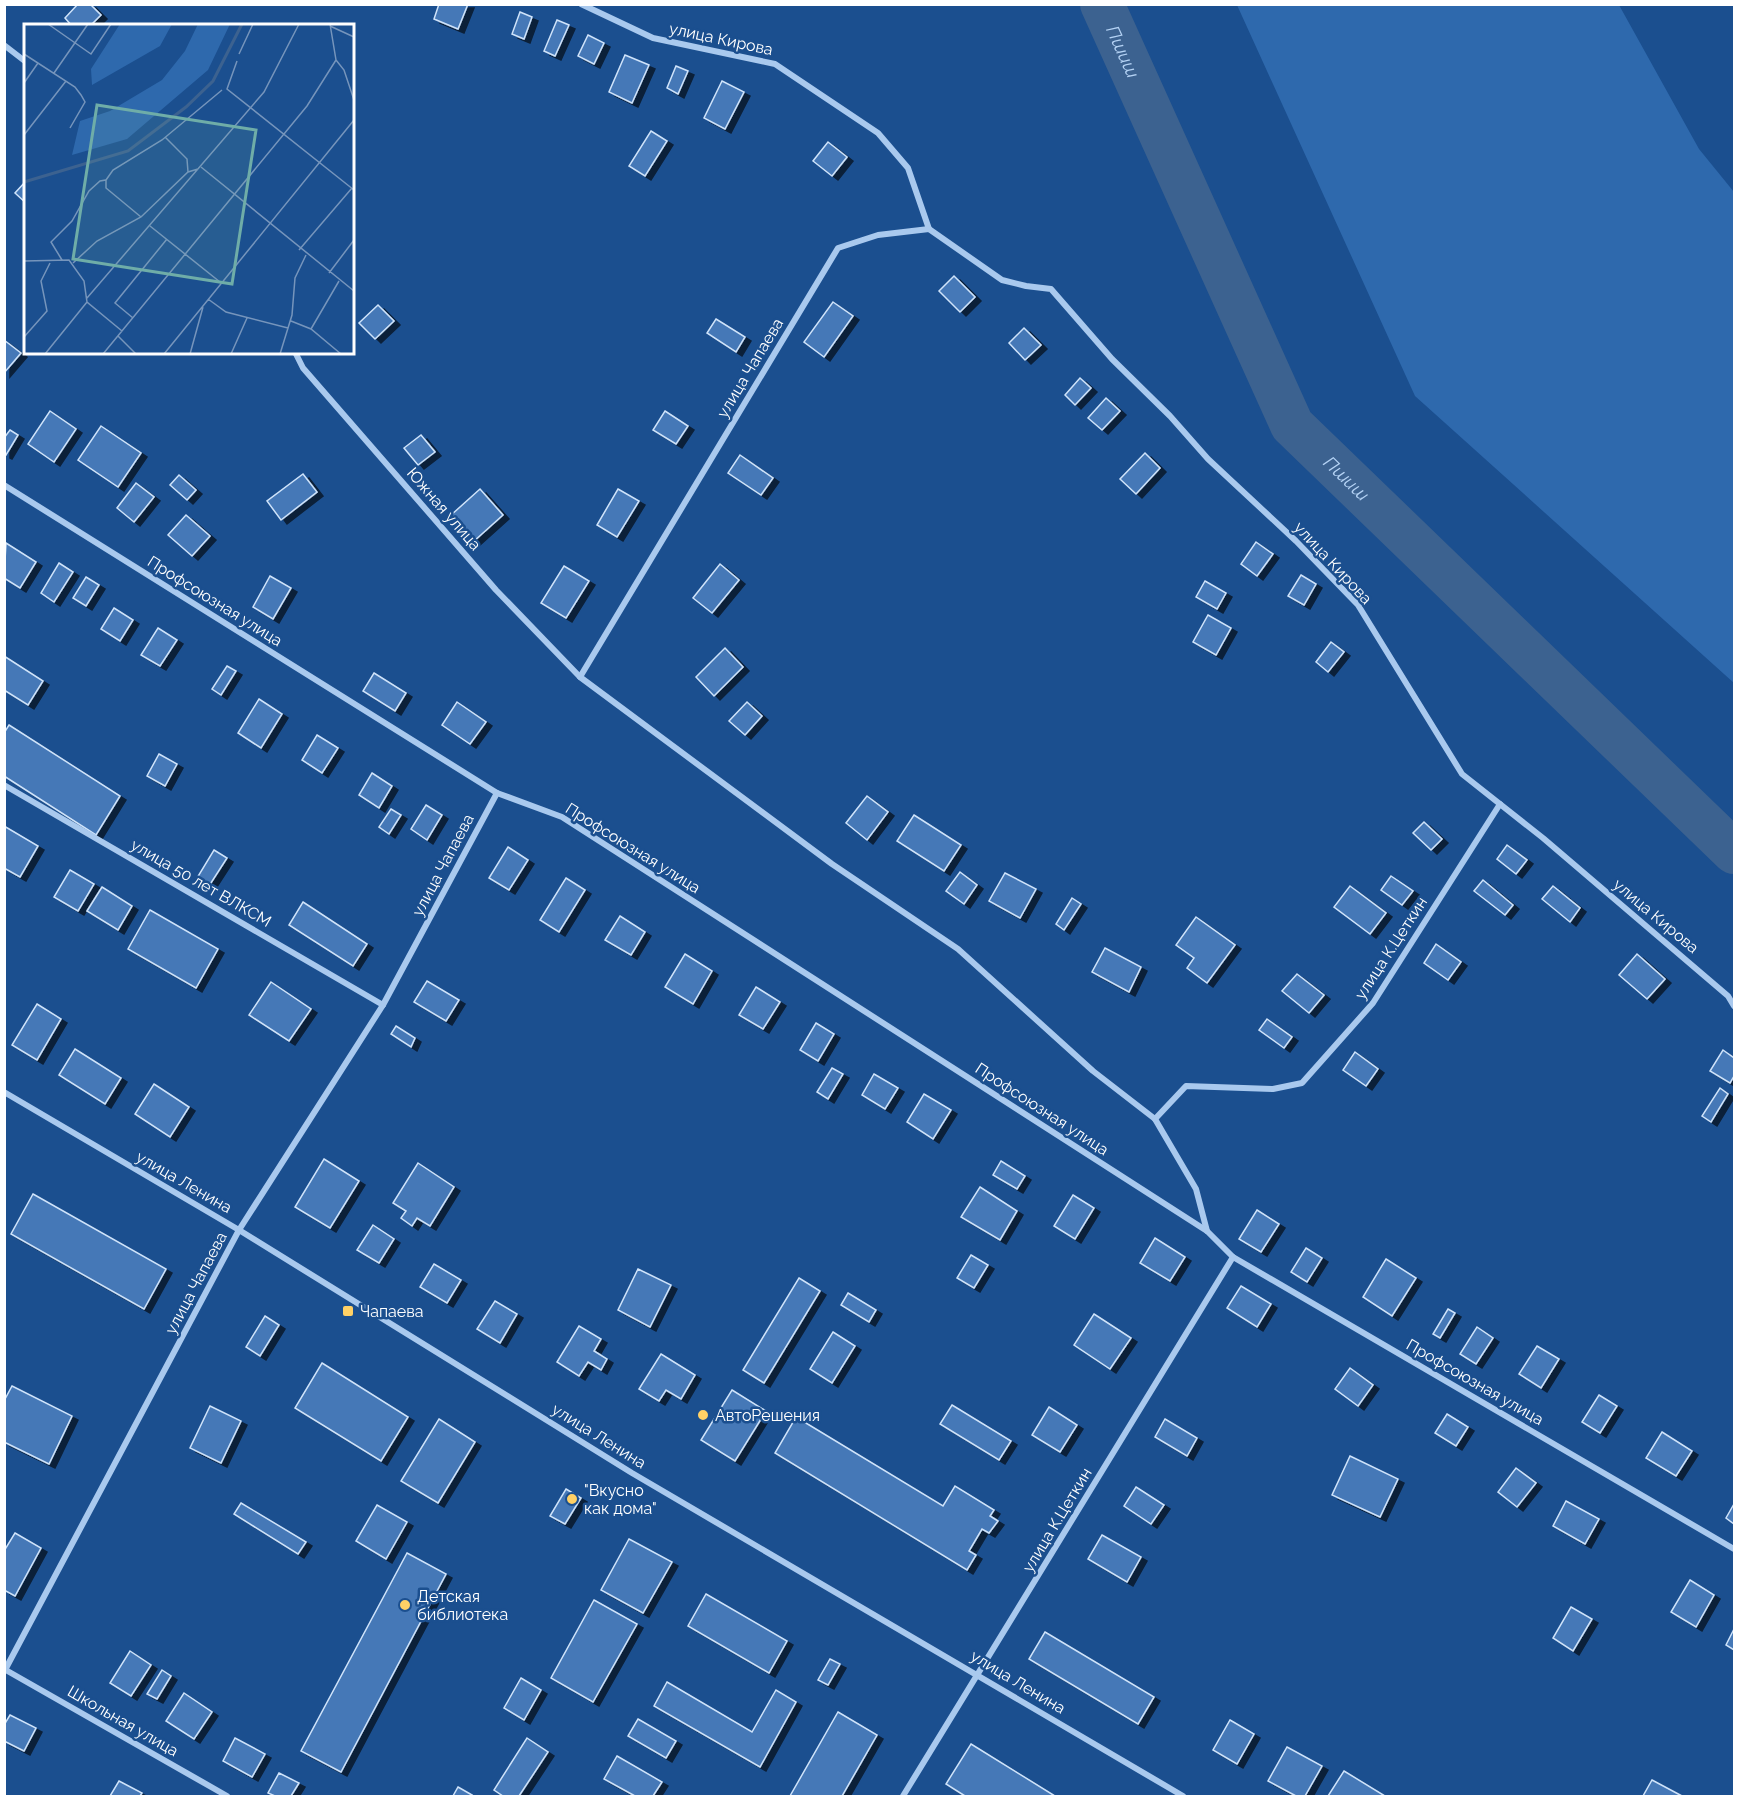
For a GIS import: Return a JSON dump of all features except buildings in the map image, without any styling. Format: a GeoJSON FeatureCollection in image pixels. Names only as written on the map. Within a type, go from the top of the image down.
{"type":"FeatureCollection","features":[{"type":"Feature","properties":{"kind":"street","name":"улица Кирова"},"geometry":{"type":"LineString","coordinates":[[581,4],[653,38],[775,64],[878,133],[908,168],[929,229],[1002,280],[1051,289],[1112,359],[1170,416],[1208,459],[1296,541],[1358,605],[1462,774],[1552,845],[1728,996],[1734,1006]]}},
{"type":"Feature","properties":{"kind":"street"},"geometry":{"type":"LineString","coordinates":[[4,45],[24,60]]}},
{"type":"Feature","properties":{"kind":"street","name":"улица Чапаева"},"geometry":{"type":"LineString","coordinates":[[580,677],[838,248],[878,235],[929,229]]}},
{"type":"Feature","properties":{"kind":"street","name":"Южная улица"},"geometry":{"type":"LineString","coordinates":[[296,354],[303,368],[489,581],[580,677]]}},
{"type":"Feature","properties":{"kind":"street","name":"Профсоюзная улица"},"geometry":{"type":"LineString","coordinates":[[4,485],[497,793],[562,817],[1207,1231],[1233,1257],[1734,1550]]}},
{"type":"Feature","properties":{"kind":"street"},"geometry":{"type":"LineString","coordinates":[[580,677],[832,864],[958,949],[1093,1071],[1155,1119],[1196,1189],[1207,1231]]}},
{"type":"Feature","properties":{"kind":"street","name":"улица 50 лет ВЛКСМ"},"geometry":{"type":"LineString","coordinates":[[4,785],[383,1005]]}},
{"type":"Feature","properties":{"kind":"street","name":"улица Чапаева"},"geometry":{"type":"LineString","coordinates":[[5,1670],[239,1230],[383,1005],[497,793]]}},
{"type":"Feature","properties":{"kind":"street","name":"улица К.Цеткин"},"geometry":{"type":"LineString","coordinates":[[1155,1119],[1186,1086],[1273,1089],[1302,1083],[1373,1003],[1500,804]]}},
{"type":"Feature","properties":{"kind":"street","name":"улица Ленина"},"geometry":{"type":"LineString","coordinates":[[4,1092],[239,1230],[632,1473],[978,1674],[1183,1797]]}},
{"type":"Feature","properties":{"kind":"street","name":"улица К.Цеткин"},"geometry":{"type":"LineString","coordinates":[[903,1797],[1233,1257]]}},
{"type":"Feature","properties":{"kind":"street","name":"Школьная улица"},"geometry":{"type":"LineString","coordinates":[[5,1670],[228,1797]]}},
{"type":"Feature","properties":{"kind":"shaded area"},"geometry":{"type":"Polygon","coordinates":[[[1237,5],[1619,5],[1699,149],[1734,192],[1734,683],[1415,396],[1237,5]]]}},
{"type":"Feature","properties":{"kind":"waterway","name":"Пшиш"},"geometry":{"type":"LineString","coordinates":[[1102,4],[1292,425],[1734,852]]}},
{"type":"Feature","properties":{"kind":"place","name":"Чапаева"},"geometry":{"type":"Point","coordinates":[348,1311]}},
{"type":"Feature","properties":{"kind":"place","name":"АвтоРешения"},"geometry":{"type":"Point","coordinates":[703,1415]}},
{"type":"Feature","properties":{"kind":"place","name":"\"Вкусно как дома\""},"geometry":{"type":"Point","coordinates":[572,1499]}},
{"type":"Feature","properties":{"kind":"place","name":"Детская библиотека"},"geometry":{"type":"Point","coordinates":[405,1605]}}]}
